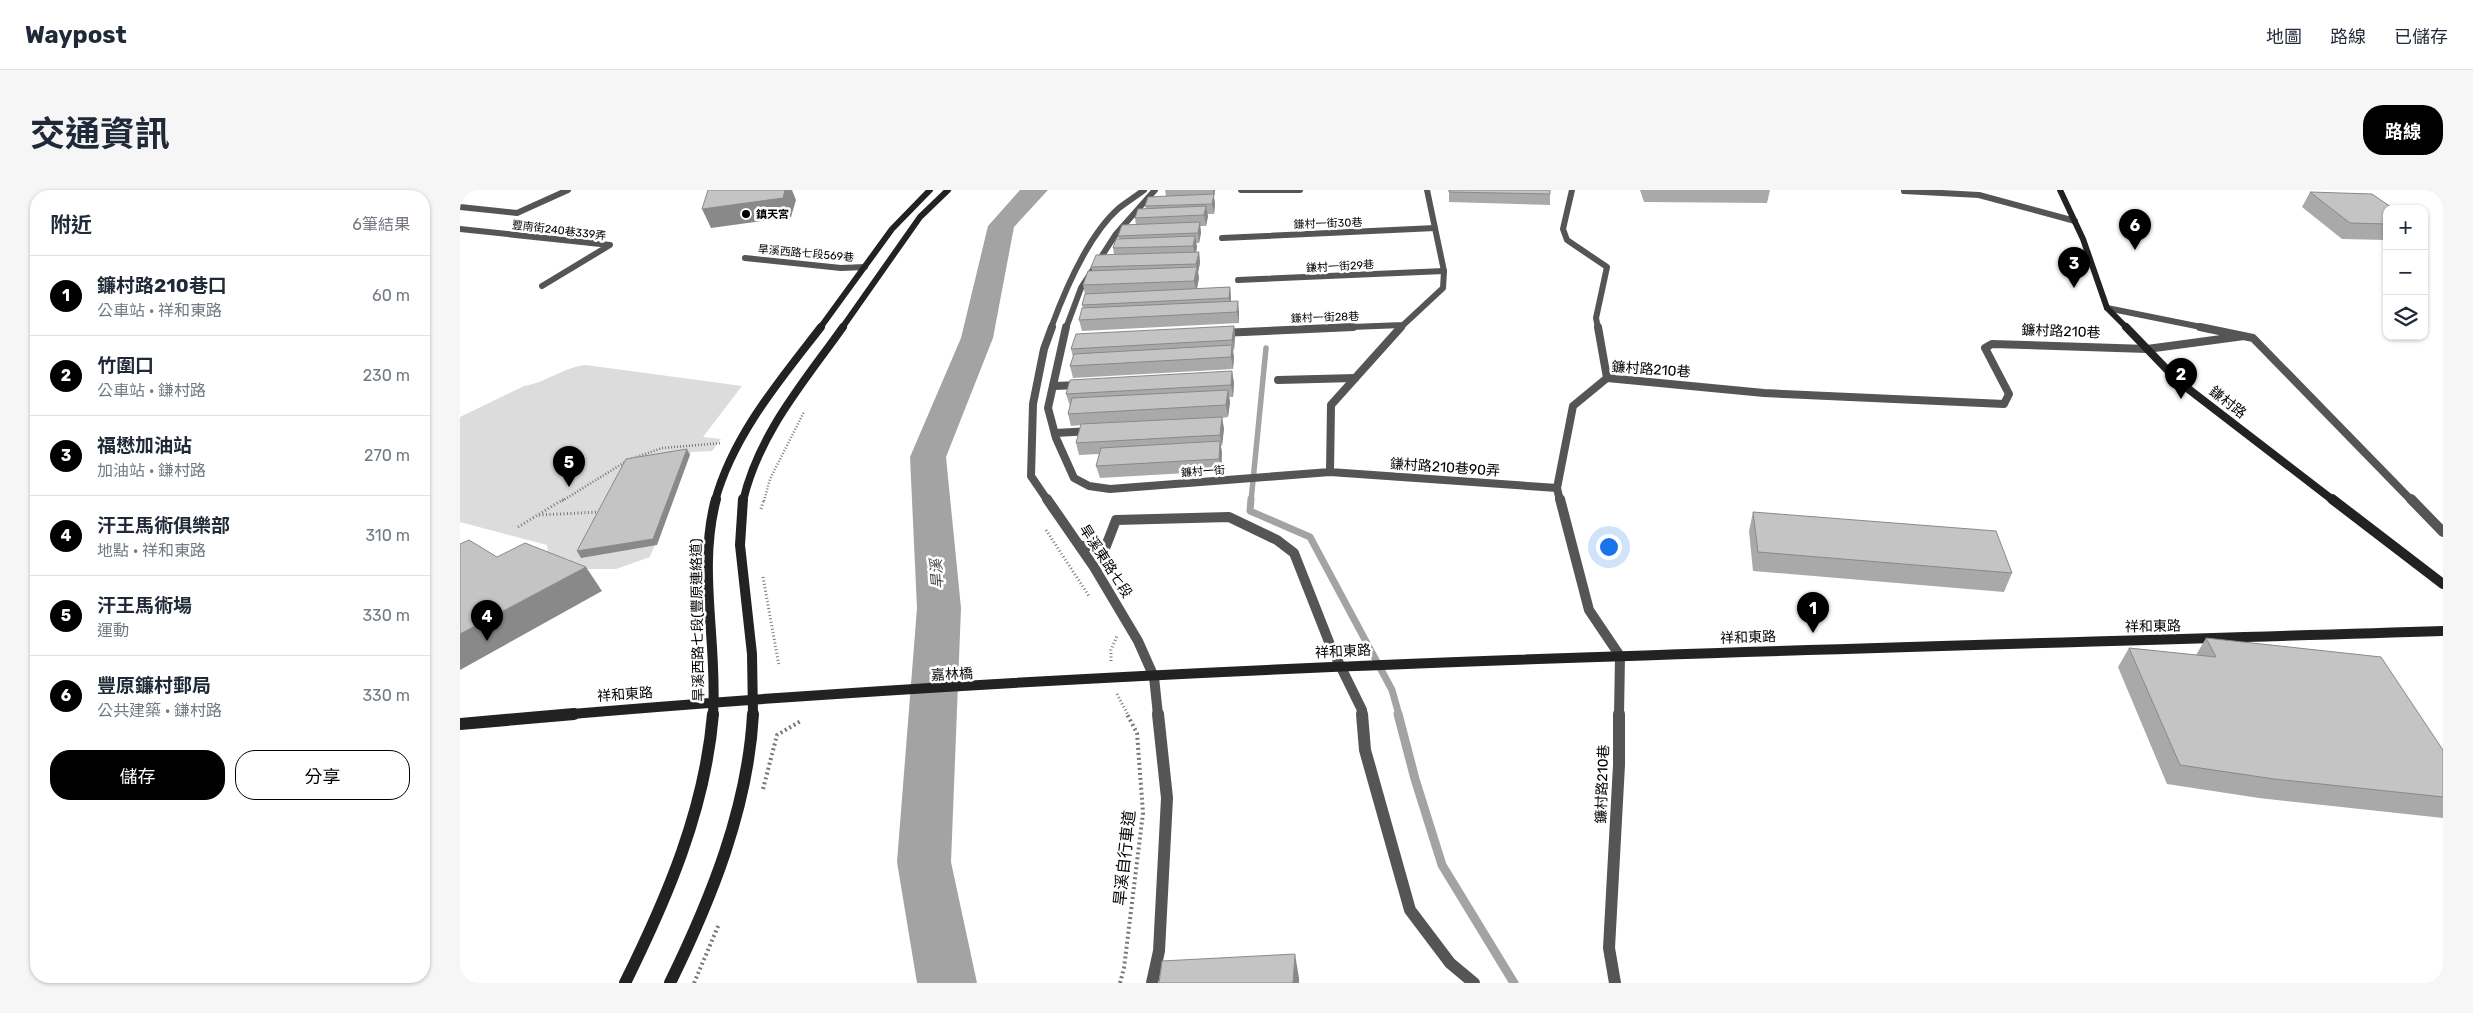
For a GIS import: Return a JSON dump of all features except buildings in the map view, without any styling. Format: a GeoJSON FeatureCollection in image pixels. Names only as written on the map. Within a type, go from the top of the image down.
{"type":"FeatureCollection","features":[{"type":"Feature","properties":{"kind":"street"},"geometry":{"type":"LineString","coordinates":[[460,207],[517,213],[568,190]]}},
{"type":"Feature","properties":{"kind":"street","name":"旱溪西路七段(豐原連絡道)"},"geometry":{"type":"LineString","coordinates":[[625,983],[652,929],[675,874],[692,822],[707,762],[714,702],[715,660],[709,541],[712,512],[730,460],[748,428],[865,267],[909,209],[930,190]]}},
{"type":"Feature","properties":{"kind":"street"},"geometry":{"type":"LineString","coordinates":[[670,983],[702,909],[738,802],[750,750],[753,700],[752,651],[740,545],[741,515],[748,478],[763,446],[784,411],[920,217],[948,190]]}},
{"type":"Feature","properties":{"kind":"street","name":"旱溪東路七段"},"geometry":{"type":"LineString","coordinates":[[1144,190],[1118,209],[1099,232],[1080,263],[1060,305],[1044,349],[1033,404],[1031,476],[1080,546],[1138,641],[1154,677],[1167,798],[1160,951],[1152,983]]}},
{"type":"Feature","properties":{"kind":"street","name":"鐮村一街"},"geometry":{"type":"LineString","coordinates":[[1155,190],[1097,262],[1081,288],[1062,339],[1048,408],[1055,433],[1074,478],[1088,486],[1110,489],[1330,472]]}},
{"type":"Feature","properties":{"kind":"street"},"geometry":{"type":"LineString","coordinates":[[1240,190],[1300,190]]}},
{"type":"Feature","properties":{"kind":"street"},"geometry":{"type":"LineString","coordinates":[[1330,472],[1332,405],[1403,325],[1443,288],[1444,271],[1428,190]]}},
{"type":"Feature","properties":{"kind":"street"},"geometry":{"type":"LineString","coordinates":[[1572,190],[1563,229],[1567,240],[1607,267],[1596,318],[1607,378]]}},
{"type":"Feature","properties":{"kind":"street","name":"鎌村路"},"geometry":{"type":"LineString","coordinates":[[2060,190],[2075,221],[2107,308],[2178,381],[2443,584]]}},
{"type":"Feature","properties":{"kind":"street"},"geometry":{"type":"LineString","coordinates":[[1904,191],[1979,194],[2075,221]]}},
{"type":"Feature","properties":{"kind":"street"},"geometry":{"type":"LineString","coordinates":[[1142,204],[1151,204]]}},
{"type":"Feature","properties":{"kind":"street","name":"鎌村一街30巷"},"geometry":{"type":"LineString","coordinates":[[1222,238],[1435,228]]}},
{"type":"Feature","properties":{"kind":"street","name":"豐南街240巷339弄"},"geometry":{"type":"LineString","coordinates":[[460,229],[610,245],[542,286]]}},
{"type":"Feature","properties":{"kind":"street","name":"旱溪西路七段569巷"},"geometry":{"type":"LineString","coordinates":[[745,258],[834,267],[865,267]]}},
{"type":"Feature","properties":{"kind":"street"},"geometry":{"type":"LineString","coordinates":[[1097,262],[1107,262]]}},
{"type":"Feature","properties":{"kind":"street","name":"鎌村一街29巷"},"geometry":{"type":"LineString","coordinates":[[1238,280],[1444,271]]}},
{"type":"Feature","properties":{"kind":"street"},"geometry":{"type":"LineString","coordinates":[[1076,300],[1086,300]]}},
{"type":"Feature","properties":{"kind":"street"},"geometry":{"type":"LineString","coordinates":[[2107,308],[2253,338],[2443,532]]}},
{"type":"Feature","properties":{"kind":"street","name":"鎌村一街28巷"},"geometry":{"type":"LineString","coordinates":[[1208,333],[1403,325]]}},
{"type":"Feature","properties":{"kind":"street","name":"鐮村路210巷"},"geometry":{"type":"LineString","coordinates":[[1616,983],[1609,948],[1619,765],[1620,656],[1589,610],[1557,488],[1573,406],[1607,378],[1764,393],[2004,404],[2009,394],[1985,348],[1992,344],[2148,349],[2244,336]]}},
{"type":"Feature","properties":{"kind":"street"},"geometry":{"type":"LineString","coordinates":[[1062,339],[1072,339]]}},
{"type":"Feature","properties":{"kind":"street"},"geometry":{"type":"LineString","coordinates":[[1278,380],[1355,378]]}},
{"type":"Feature","properties":{"kind":"street"},"geometry":{"type":"LineString","coordinates":[[1053,386],[1091,384]]}},
{"type":"Feature","properties":{"kind":"street"},"geometry":{"type":"LineString","coordinates":[[1055,433],[1102,430]]}},
{"type":"Feature","properties":{"kind":"street","name":"鎌村路210巷90弄"},"geometry":{"type":"LineString","coordinates":[[1330,472],[1557,488]]}},
{"type":"Feature","properties":{"kind":"street"},"geometry":{"type":"LineString","coordinates":[[1080,546],[1106,546],[1116,520],[1229,517],[1277,540],[1294,553],[1339,666],[1362,710],[1365,750],[1410,910],[1450,963],[1474,983]]}},
{"type":"Feature","properties":{"kind":"street","name":"祥和東路"},"geometry":{"type":"LineString","coordinates":[[1114,679],[1339,666],[2443,631]]}},
{"type":"Feature","properties":{"kind":"street","name":"嘉林橋"},"geometry":{"type":"LineString","coordinates":[[792,699],[1114,679]]}},
{"type":"Feature","properties":{"kind":"street","name":"祥和東路"},"geometry":{"type":"LineString","coordinates":[[460,724],[714,702],[792,699]]}},
{"type":"Feature","properties":{"kind":"path"},"geometry":{"type":"LineString","coordinates":[[760,513],[770,480],[806,409]]}},
{"type":"Feature","properties":{"kind":"path"},"geometry":{"type":"LineString","coordinates":[[518,527],[604,474],[649,451],[723,443]]}},
{"type":"Feature","properties":{"kind":"path"},"geometry":{"type":"LineString","coordinates":[[538,515],[609,511]]}},
{"type":"Feature","properties":{"kind":"path"},"geometry":{"type":"LineString","coordinates":[[761,569],[779,666]]}},
{"type":"Feature","properties":{"kind":"path","name":"旱溪自行車道"},"geometry":{"type":"LineString","coordinates":[[1114,679],[1117,694],[1137,733],[1142,814],[1124,968],[1120,983]]}},
{"type":"Feature","properties":{"kind":"shaded area"},"geometry":{"type":"Polygon","coordinates":[[[586,365],[742,386],[703,437],[721,439],[712,451],[691,452],[650,557],[616,569],[583,569],[566,558],[550,568],[547,545],[460,522],[460,417],[524,386],[540,382],[578,366],[586,365]]]}},
{"type":"Feature","properties":{"kind":"waterway","name":"旱溪"},"geometry":{"type":"LineString","coordinates":[[947,983],[924,862],[939,608],[928,457],[977,338],[1001,226],[1024,199],[1036,190]]}},
{"type":"Feature","properties":{"kind":"waterway"},"geometry":{"type":"LineString","coordinates":[[1251,501],[1266,348]]}},
{"type":"Feature","properties":{"kind":"waterway"},"geometry":{"type":"LineString","coordinates":[[1251,499],[1250,511],[1310,537],[1392,690],[1399,715]]}},
{"type":"Feature","properties":{"kind":"waterway"},"geometry":{"type":"LineString","coordinates":[[1398,714],[1415,779],[1442,865],[1514,983]]}},
{"type":"Feature","properties":{"kind":"place","name":"鎮天宮"},"geometry":{"type":"Point","coordinates":[746,214]}},
{"type":"Feature","properties":{"kind":"place","name":"豐原鐮村郵局"},"geometry":{"type":"Point","coordinates":[2135,250]}},
{"type":"Feature","properties":{"kind":"place","name":"福懋加油站"},"geometry":{"type":"Point","coordinates":[2074,288]}},
{"type":"Feature","properties":{"kind":"place","name":"竹圍口"},"geometry":{"type":"Point","coordinates":[2181,399]}},
{"type":"Feature","properties":{"kind":"place","name":"汗王馬術場"},"geometry":{"type":"Point","coordinates":[569,487]}},
{"type":"Feature","properties":{"kind":"place","name":"鐮村路210巷口"},"geometry":{"type":"Point","coordinates":[1813,633]}},
{"type":"Feature","properties":{"kind":"place","name":"汗王馬術俱樂部"},"geometry":{"type":"Point","coordinates":[487,641]}}]}
